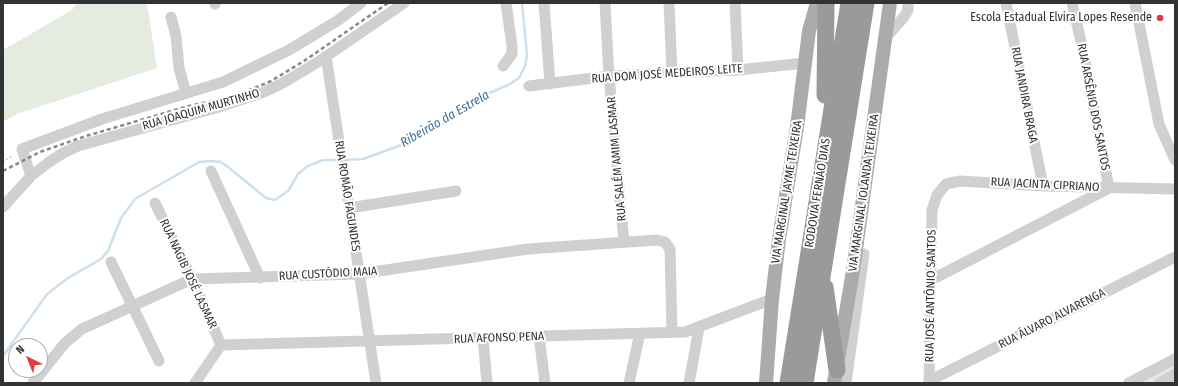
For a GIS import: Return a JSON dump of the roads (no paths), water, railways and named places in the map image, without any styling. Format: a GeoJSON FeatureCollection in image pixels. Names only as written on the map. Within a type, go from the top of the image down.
{"type":"FeatureCollection","features":[{"type":"Feature","properties":{"kind":"highway"},"geometry":{"type":"LineString","coordinates":[[826,3],[825,90],[828,131]]}},
{"type":"Feature","properties":{"kind":"highway","name":"RODOVIA FERNÃO DIAS"},"geometry":{"type":"LineString","coordinates":[[788,381],[849,3]]}},
{"type":"Feature","properties":{"kind":"highway","name":"RODOVIA FERNÃO DIAS"},"geometry":{"type":"LineString","coordinates":[[805,383],[866,3]]}},
{"type":"Feature","properties":{"kind":"highway"},"geometry":{"type":"LineString","coordinates":[[823,270],[839,379]]}},
{"type":"Feature","properties":{"kind":"main road","name":"VIA MARGINAL JAYME TEIXEIRA"},"geometry":{"type":"LineString","coordinates":[[766,383],[772,299],[779,239],[797,127],[809,31],[817,3]]}},
{"type":"Feature","properties":{"kind":"main road","name":"VIA MARGINAL IOLANDA TEIXEIRA"},"geometry":{"type":"LineString","coordinates":[[839,379],[887,36],[890,3]]}},
{"type":"Feature","properties":{"kind":"street","name":"RUA JOAQUIM MURTINHO"},"geometry":{"type":"LineString","coordinates":[[31,176],[22,150],[102,119],[223,82],[289,50],[337,21],[361,3]]}},
{"type":"Feature","properties":{"kind":"street","name":"RUA JOAQUIM MURTINHO"},"geometry":{"type":"LineString","coordinates":[[3,207],[31,176],[55,157],[78,146],[219,107],[264,92],[281,84],[326,56],[404,3]]}},
{"type":"Feature","properties":{"kind":"street"},"geometry":{"type":"LineString","coordinates":[[503,66],[512,54],[506,3]]}},
{"type":"Feature","properties":{"kind":"street"},"geometry":{"type":"LineString","coordinates":[[544,3],[550,84]]}},
{"type":"Feature","properties":{"kind":"street","name":"RUA SALÉM AMIM LASMAR"},"geometry":{"type":"LineString","coordinates":[[605,3],[609,76],[624,242]]}},
{"type":"Feature","properties":{"kind":"street"},"geometry":{"type":"LineString","coordinates":[[669,3],[672,73]]}},
{"type":"Feature","properties":{"kind":"street"},"geometry":{"type":"LineString","coordinates":[[735,3],[738,70]]}},
{"type":"Feature","properties":{"kind":"street"},"geometry":{"type":"LineString","coordinates":[[887,36],[904,17],[908,10],[908,3]]}},
{"type":"Feature","properties":{"kind":"street","name":"RUA JANDIRA BRAGA"},"geometry":{"type":"LineString","coordinates":[[1006,3],[1042,186]]}},
{"type":"Feature","properties":{"kind":"street","name":"RUA ARSÊNIO DOS SANTOS"},"geometry":{"type":"LineString","coordinates":[[1072,3],[1082,46],[1109,188]]}},
{"type":"Feature","properties":{"kind":"street"},"geometry":{"type":"LineString","coordinates":[[1135,3],[1160,124],[1175,160]]}},
{"type":"Feature","properties":{"kind":"street"},"geometry":{"type":"LineString","coordinates":[[171,17],[176,36],[179,68],[186,93]]}},
{"type":"Feature","properties":{"kind":"street","name":"RUA ROMÃO FAGUNDES"},"geometry":{"type":"LineString","coordinates":[[326,56],[376,383]]}},
{"type":"Feature","properties":{"kind":"street","name":"RUA DOM JOSÉ MEDEIROS LEITE"},"geometry":{"type":"LineString","coordinates":[[529,86],[609,76],[738,70],[805,63]]}},
{"type":"Feature","properties":{"kind":"street"},"geometry":{"type":"LineString","coordinates":[[210,171],[260,278]]}},
{"type":"Feature","properties":{"kind":"street","name":"RUA JACINTA CIPRIANO"},"geometry":{"type":"LineString","coordinates":[[932,210],[934,202],[942,188],[946,184],[956,181],[1042,186],[1175,189]]}},
{"type":"Feature","properties":{"kind":"street"},"geometry":{"type":"LineString","coordinates":[[932,279],[1109,188]]}},
{"type":"Feature","properties":{"kind":"street"},"geometry":{"type":"LineString","coordinates":[[349,208],[456,191]]}},
{"type":"Feature","properties":{"kind":"street","name":"RUA NAGIB JOSÉ LASMAR"},"geometry":{"type":"LineString","coordinates":[[155,203],[192,279],[221,345]]}},
{"type":"Feature","properties":{"kind":"street","name":"RUA JOSÉ ANTÔNIO SANTOS"},"geometry":{"type":"LineString","coordinates":[[929,382],[932,279],[932,210]]}},
{"type":"Feature","properties":{"kind":"street","name":"RUA CUSTÓDIO MAIA"},"geometry":{"type":"LineString","coordinates":[[33,383],[65,343],[75,334],[192,279],[360,274],[528,249],[657,240],[665,242],[670,249],[672,332]]}},
{"type":"Feature","properties":{"kind":"street"},"geometry":{"type":"LineString","coordinates":[[839,379],[864,254]]}},
{"type":"Feature","properties":{"kind":"street","name":"RUA ÁLVARO ALVARENGA"},"geometry":{"type":"LineString","coordinates":[[929,382],[1175,257]]}},
{"type":"Feature","properties":{"kind":"street"},"geometry":{"type":"LineString","coordinates":[[111,262],[158,362]]}},
{"type":"Feature","properties":{"kind":"street","name":"RUA AFONSO PENA"},"geometry":{"type":"LineString","coordinates":[[221,345],[684,332],[699,328],[772,299]]}},
{"type":"Feature","properties":{"kind":"street"},"geometry":{"type":"LineString","coordinates":[[689,383],[699,328]]}},
{"type":"Feature","properties":{"kind":"street"},"geometry":{"type":"LineString","coordinates":[[629,383],[640,333]]}},
{"type":"Feature","properties":{"kind":"street"},"geometry":{"type":"LineString","coordinates":[[539,336],[545,383]]}},
{"type":"Feature","properties":{"kind":"street"},"geometry":{"type":"LineString","coordinates":[[483,338],[487,383]]}},
{"type":"Feature","properties":{"kind":"street"},"geometry":{"type":"LineString","coordinates":[[195,383],[221,345]]}},
{"type":"Feature","properties":{"kind":"street"},"geometry":{"type":"LineString","coordinates":[[1130,383],[1175,359]]}},
{"type":"Feature","properties":{"kind":"street"},"geometry":{"type":"LineString","coordinates":[[1158,383],[1175,374]]}},
{"type":"Feature","properties":{"kind":"waterway","name":"Ribeirão da Estrela"},"geometry":{"type":"LineString","coordinates":[[345,160],[363,159],[415,140],[447,121],[476,99],[508,85],[519,78],[525,66],[527,55],[522,3]]}},
{"type":"Feature","properties":{"kind":"waterway","name":"Ribeirão da Estrela"},"geometry":{"type":"LineString","coordinates":[[3,356],[47,294],[68,278],[101,259],[108,251],[121,218],[135,199],[199,162],[211,161],[221,162],[266,198],[275,200],[288,191],[298,174],[308,166],[323,160],[338,160]]}},
{"type":"Feature","properties":{"kind":"railway"},"geometry":{"type":"LineString","coordinates":[[3,171],[40,152],[86,136],[185,107],[235,96],[271,81],[304,61],[388,3]]}},
{"type":"Feature","properties":{"kind":"place","name":"Escola Estadual Elvira Lopes Resende"},"geometry":{"type":"Point","coordinates":[1160,18]}}]}
